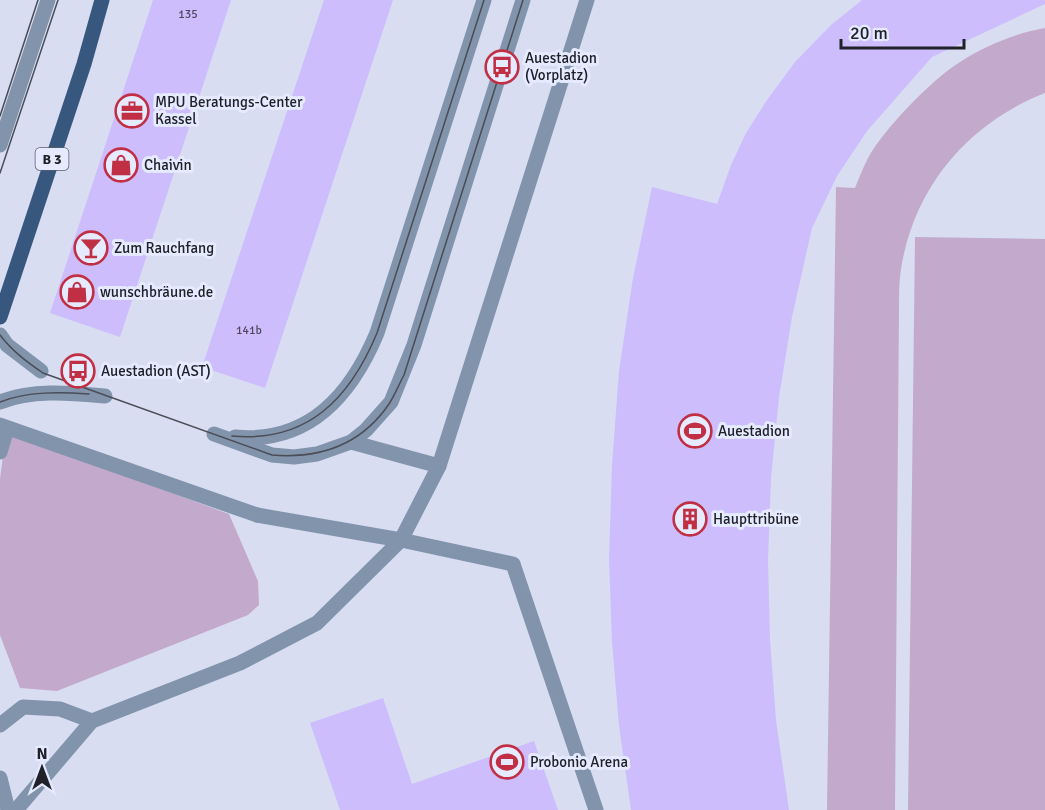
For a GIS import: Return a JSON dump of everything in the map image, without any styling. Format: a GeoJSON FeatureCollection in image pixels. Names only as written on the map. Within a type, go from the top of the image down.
{"type":"FeatureCollection","features":[{"type":"Feature","properties":{"kind":"main road","name":"B 3"},"geometry":{"type":"LineString","coordinates":[[0,317],[84,64],[102,0]]}},
{"type":"Feature","properties":{"kind":"street"},"geometry":{"type":"LineString","coordinates":[[0,145],[48,0]]}},
{"type":"Feature","properties":{"kind":"street"},"geometry":{"type":"LineString","coordinates":[[484,0],[377,333],[356,375],[344,393],[329,407],[305,423],[264,436],[247,438],[214,434],[272,455],[294,457],[316,454],[351,442],[366,430],[391,402],[404,375],[523,0]]}},
{"type":"Feature","properties":{"kind":"street"},"geometry":{"type":"LineString","coordinates":[[16,810],[92,721],[240,663],[317,623],[401,540],[439,466],[587,0]]}},
{"type":"Feature","properties":{"kind":"street"},"geometry":{"type":"LineString","coordinates":[[0,335],[16,352],[41,371]]}},
{"type":"Feature","properties":{"kind":"street"},"geometry":{"type":"LineString","coordinates":[[0,402],[27,395],[50,393],[105,396]]}},
{"type":"Feature","properties":{"kind":"street"},"geometry":{"type":"LineString","coordinates":[[0,452],[3,429],[257,515],[401,540],[513,564],[597,810]]}},
{"type":"Feature","properties":{"kind":"street"},"geometry":{"type":"LineString","coordinates":[[351,442],[439,466]]}},
{"type":"Feature","properties":{"kind":"street"},"geometry":{"type":"LineString","coordinates":[[0,724],[23,707],[60,709],[92,721]]}},
{"type":"Feature","properties":{"kind":"street"},"geometry":{"type":"LineString","coordinates":[[0,778],[8,810]]}},
{"type":"Feature","properties":{"kind":"shaded area"},"geometry":{"type":"Polygon","coordinates":[[[1045,28],[1045,93],[1017,106],[969,140],[932,185],[918,211],[908,239],[901,269],[899,292],[895,810],[827,810],[836,187],[855,188],[868,158],[885,133],[922,93],[948,70],[990,46],[1023,33],[1045,28]]]}},
{"type":"Feature","properties":{"kind":"shaded area"},"geometry":{"type":"Polygon","coordinates":[[[915,237],[1045,239],[1045,810],[908,810],[915,237]]]}},
{"type":"Feature","properties":{"kind":"shaded area"},"geometry":{"type":"Polygon","coordinates":[[[6,432],[229,514],[258,581],[259,605],[248,615],[57,691],[20,688],[0,635],[0,479],[6,432]]]}},
{"type":"Feature","properties":{"kind":"building"},"geometry":{"type":"Polygon","coordinates":[[[153,0],[231,0],[120,337],[50,313],[153,0]]]}},
{"type":"Feature","properties":{"kind":"building"},"geometry":{"type":"Polygon","coordinates":[[[324,0],[393,0],[265,388],[202,367],[324,0]]]}},
{"type":"Feature","properties":{"kind":"building","name":"Auestadion"},"geometry":{"type":"Polygon","coordinates":[[[862,0],[1045,0],[1045,4],[932,57],[867,131],[837,176],[812,228],[792,317],[779,397],[771,478],[768,560],[770,640],[776,720],[789,810],[631,810],[619,726],[612,642],[609,559],[612,465],[619,371],[633,278],[652,187],[717,204],[746,133],[767,100],[795,62],[831,25],[862,0]]]}},
{"type":"Feature","properties":{"kind":"building"},"geometry":{"type":"Polygon","coordinates":[[[383,698],[412,784],[534,741],[558,810],[340,810],[310,723],[383,698]]]}},
{"type":"Feature","properties":{"kind":"tram line"},"geometry":{"type":"LineString","coordinates":[[0,116],[38,0]]}},
{"type":"Feature","properties":{"kind":"tram line"},"geometry":{"type":"LineString","coordinates":[[0,173],[58,0]]}},
{"type":"Feature","properties":{"kind":"tram line"},"geometry":{"type":"LineString","coordinates":[[232,436],[259,436],[283,432],[304,424],[323,412],[354,378],[377,333],[484,0]]}},
{"type":"Feature","properties":{"kind":"tram line"},"geometry":{"type":"LineString","coordinates":[[0,335],[20,356],[43,373],[272,455],[290,456],[323,451],[353,439],[378,418],[391,401],[404,375],[523,0]]}},
{"type":"Feature","properties":{"kind":"tram line"},"geometry":{"type":"LineString","coordinates":[[0,402],[33,394],[89,394]]}},
{"type":"Feature","properties":{"kind":"place","name":"Auestadion (Vorplatz)"},"geometry":{"type":"Point","coordinates":[502,67]}},
{"type":"Feature","properties":{"kind":"place","name":"MPU Beratungs-Center Kassel"},"geometry":{"type":"Point","coordinates":[132,111]}},
{"type":"Feature","properties":{"kind":"place","name":"Chaivin"},"geometry":{"type":"Point","coordinates":[121,165]}},
{"type":"Feature","properties":{"kind":"place","name":"Zum Rauchfang"},"geometry":{"type":"Point","coordinates":[91,248]}},
{"type":"Feature","properties":{"kind":"place","name":"wunschbräune.de"},"geometry":{"type":"Point","coordinates":[77,292]}},
{"type":"Feature","properties":{"kind":"place","name":"Auestadion (AST)"},"geometry":{"type":"Point","coordinates":[78,371]}},
{"type":"Feature","properties":{"kind":"place","name":"Auestadion"},"geometry":{"type":"Point","coordinates":[695,431]}},
{"type":"Feature","properties":{"kind":"place","name":"Haupttribüne"},"geometry":{"type":"Point","coordinates":[690,519]}},
{"type":"Feature","properties":{"kind":"place","name":"Probonio Arena"},"geometry":{"type":"Point","coordinates":[507,762]}}]}
